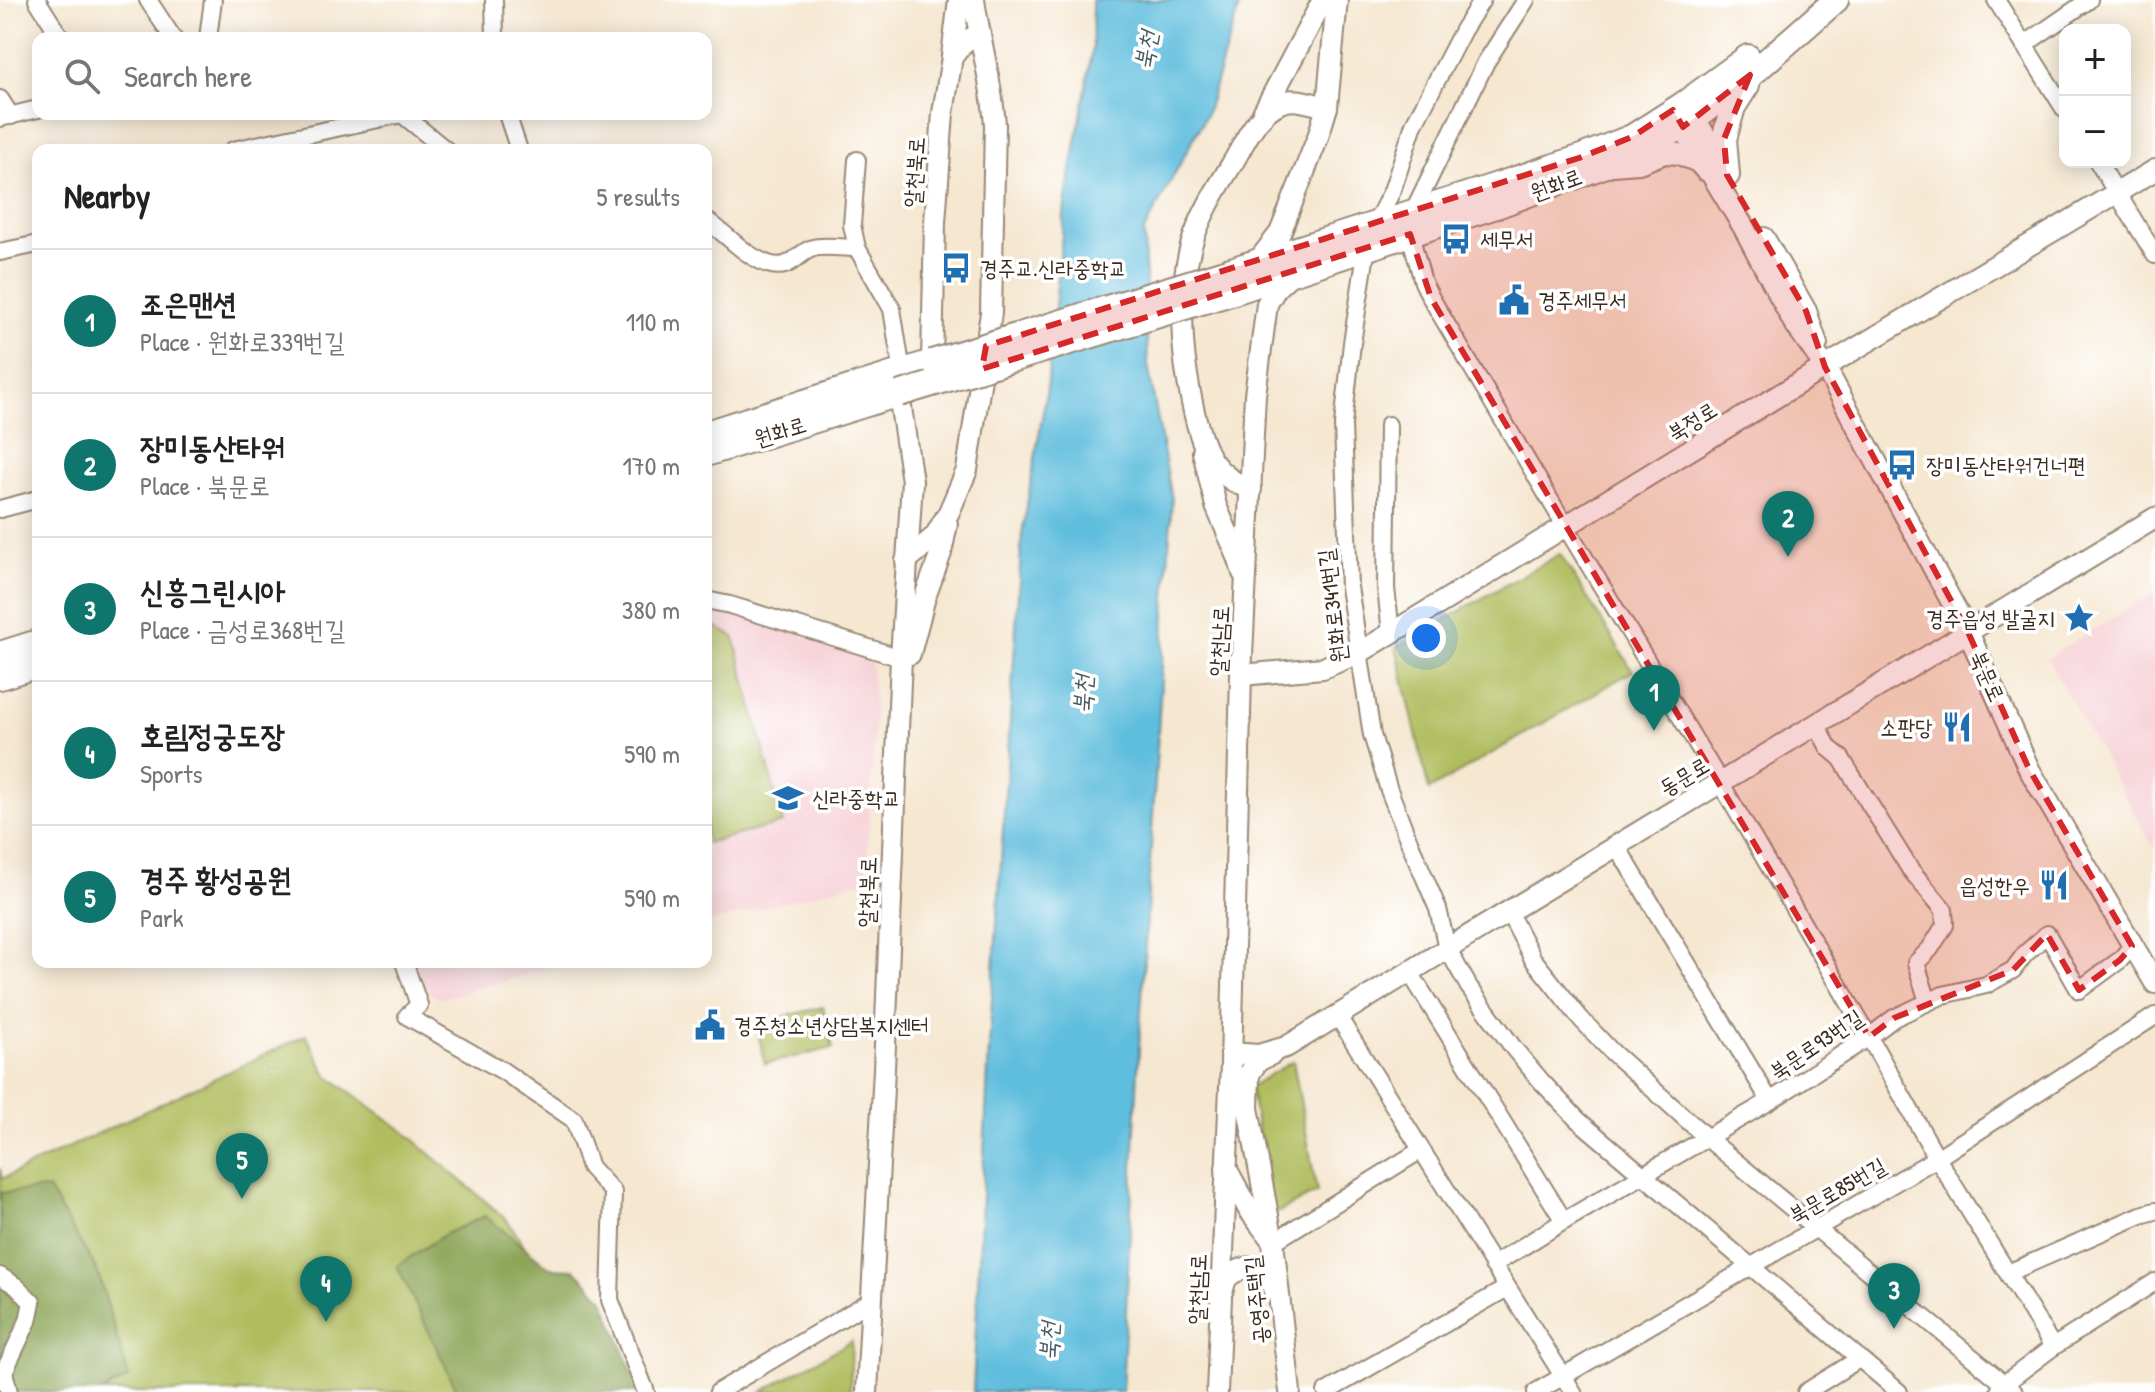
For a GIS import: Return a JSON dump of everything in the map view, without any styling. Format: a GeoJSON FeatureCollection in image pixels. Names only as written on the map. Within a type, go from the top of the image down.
{"type":"FeatureCollection","features":[{"type":"Feature","properties":{"kind":"main road","name":"원화로"},"geometry":{"type":"LineString","coordinates":[[1247,288],[1292,273],[1371,236],[1579,158],[1684,114],[1813,0]]}},
{"type":"Feature","properties":{"kind":"main road","name":"원화로"},"geometry":{"type":"LineString","coordinates":[[1412,223],[1502,204],[1604,166],[1750,75],[1836,0]]}},
{"type":"Feature","properties":{"kind":"main road"},"geometry":{"type":"LineString","coordinates":[[1721,176],[1724,139],[1733,107],[1746,89],[1750,75]]}},
{"type":"Feature","properties":{"kind":"main road","name":"원화로"},"geometry":{"type":"LineString","coordinates":[[1247,288],[1258,261],[1289,241],[1371,236]]}},
{"type":"Feature","properties":{"kind":"main road"},"geometry":{"type":"LineString","coordinates":[[900,383],[932,362],[1247,288]]}},
{"type":"Feature","properties":{"kind":"main road"},"geometry":{"type":"LineString","coordinates":[[852,398],[1247,288]]}},
{"type":"Feature","properties":{"kind":"main road","name":"원화로"},"geometry":{"type":"LineString","coordinates":[[712,432],[852,398]]}},
{"type":"Feature","properties":{"kind":"main road","name":"원화로"},"geometry":{"type":"LineString","coordinates":[[712,452],[852,398]]}},
{"type":"Feature","properties":{"kind":"main road"},"geometry":{"type":"LineString","coordinates":[[3,661],[32,645]]}},
{"type":"Feature","properties":{"kind":"main road"},"geometry":{"type":"LineString","coordinates":[[3,661],[32,664]]}},
{"type":"Feature","properties":{"kind":"street"},"geometry":{"type":"LineString","coordinates":[[37,0],[57,32]]}},
{"type":"Feature","properties":{"kind":"street"},"geometry":{"type":"LineString","coordinates":[[148,0],[169,32]]}},
{"type":"Feature","properties":{"kind":"street"},"geometry":{"type":"LineString","coordinates":[[209,32],[213,0]]}},
{"type":"Feature","properties":{"kind":"street"},"geometry":{"type":"LineString","coordinates":[[494,0],[495,32]]}},
{"type":"Feature","properties":{"kind":"street","name":"알천북로"},"geometry":{"type":"LineString","coordinates":[[932,362],[935,222],[943,113],[959,0]]}},
{"type":"Feature","properties":{"kind":"street"},"geometry":{"type":"LineString","coordinates":[[906,561],[935,536],[967,470],[991,313],[995,125],[974,0]]}},
{"type":"Feature","properties":{"kind":"street"},"geometry":{"type":"LineString","coordinates":[[1246,584],[1210,489],[1190,397],[1184,357],[1184,276],[1192,243],[1208,206],[1262,116],[1323,0]]}},
{"type":"Feature","properties":{"kind":"street"},"geometry":{"type":"LineString","coordinates":[[1289,241],[1327,107],[1337,0]]}},
{"type":"Feature","properties":{"kind":"street","name":"원화로341번길"},"geometry":{"type":"LineString","coordinates":[[1482,0],[1414,124],[1392,191],[1371,236],[1352,343],[1343,425],[1349,587],[1372,735],[1389,790],[1438,909],[1447,948],[1469,987],[1515,1050],[1578,1120],[1899,1392]]}},
{"type":"Feature","properties":{"kind":"street"},"geometry":{"type":"LineString","coordinates":[[1526,0],[1486,62],[1412,223],[1423,282],[1720,782],[1937,1158],[2053,1347]]}},
{"type":"Feature","properties":{"kind":"street"},"geometry":{"type":"LineString","coordinates":[[1996,0],[2059,100]]}},
{"type":"Feature","properties":{"kind":"street"},"geometry":{"type":"LineString","coordinates":[[2024,45],[2089,0]]}},
{"type":"Feature","properties":{"kind":"street"},"geometry":{"type":"LineString","coordinates":[[952,57],[965,41],[979,35]]}},
{"type":"Feature","properties":{"kind":"street"},"geometry":{"type":"LineString","coordinates":[[949,80],[961,73],[972,73],[989,81]]}},
{"type":"Feature","properties":{"kind":"street"},"geometry":{"type":"LineString","coordinates":[[0,99],[5,117],[32,110]]}},
{"type":"Feature","properties":{"kind":"street"},"geometry":{"type":"LineString","coordinates":[[1262,116],[1278,103],[1291,99],[1327,107]]}},
{"type":"Feature","properties":{"kind":"street","name":"북문로"},"geometry":{"type":"LineString","coordinates":[[1684,114],[1806,311],[1825,367],[1968,632],[2029,769],[2155,983]]}},
{"type":"Feature","properties":{"kind":"street"},"geometry":{"type":"LineString","coordinates":[[261,144],[374,120]]}},
{"type":"Feature","properties":{"kind":"street"},"geometry":{"type":"LineString","coordinates":[[409,120],[439,144]]}},
{"type":"Feature","properties":{"kind":"street"},"geometry":{"type":"LineString","coordinates":[[509,120],[517,144]]}},
{"type":"Feature","properties":{"kind":"street"},"geometry":{"type":"LineString","coordinates":[[1604,166],[1639,163],[1665,153],[1679,154],[1721,176]]}},
{"type":"Feature","properties":{"kind":"street"},"geometry":{"type":"LineString","coordinates":[[857,160],[852,225],[857,248],[892,309],[900,383]]}},
{"type":"Feature","properties":{"kind":"street"},"geometry":{"type":"LineString","coordinates":[[2102,168],[2155,255]]}},
{"type":"Feature","properties":{"kind":"street","name":"북정로"},"geometry":{"type":"LineString","coordinates":[[1241,675],[1323,668],[1359,653],[1825,367],[2155,170]]}},
{"type":"Feature","properties":{"kind":"street"},"geometry":{"type":"LineString","coordinates":[[712,225],[744,252],[778,266],[791,263],[812,248],[857,248]]}},
{"type":"Feature","properties":{"kind":"street"},"geometry":{"type":"LineString","coordinates":[[0,252],[32,245]]}},
{"type":"Feature","properties":{"kind":"street","name":"알천남로"},"geometry":{"type":"LineString","coordinates":[[1217,1392],[1231,1053],[1241,675],[1255,395],[1247,288]]}},
{"type":"Feature","properties":{"kind":"street","name":"알천북로"},"geometry":{"type":"LineString","coordinates":[[867,1392],[912,481],[900,383]]}},
{"type":"Feature","properties":{"kind":"street"},"geometry":{"type":"LineString","coordinates":[[1388,425],[1386,588],[1391,633]]}},
{"type":"Feature","properties":{"kind":"street"},"geometry":{"type":"LineString","coordinates":[[1200,436],[1219,470],[1251,489]]}},
{"type":"Feature","properties":{"kind":"street"},"geometry":{"type":"LineString","coordinates":[[911,490],[921,510],[934,514],[949,512]]}},
{"type":"Feature","properties":{"kind":"street"},"geometry":{"type":"LineString","coordinates":[[0,509],[32,501]]}},
{"type":"Feature","properties":{"kind":"street"},"geometry":{"type":"LineString","coordinates":[[899,701],[925,597],[941,553],[949,512]]}},
{"type":"Feature","properties":{"kind":"street","name":"동문로"},"geometry":{"type":"LineString","coordinates":[[1231,1053],[1258,1055],[1286,1047],[2155,518]]}},
{"type":"Feature","properties":{"kind":"street"},"geometry":{"type":"LineString","coordinates":[[712,601],[901,658]]}},
{"type":"Feature","properties":{"kind":"street"},"geometry":{"type":"LineString","coordinates":[[1816,724],[1829,748],[1841,758],[1910,869],[1944,910],[1945,925],[1930,949],[1916,963],[1928,1002]]}},
{"type":"Feature","properties":{"kind":"street"},"geometry":{"type":"LineString","coordinates":[[1616,845],[1770,1101]]}},
{"type":"Feature","properties":{"kind":"street"},"geometry":{"type":"LineString","coordinates":[[1508,911],[1533,959],[1612,1052],[1707,1138],[2005,1389],[2053,1347],[2155,1282]]}},
{"type":"Feature","properties":{"kind":"street","name":"북문로93번길"},"geometry":{"type":"LineString","coordinates":[[1493,1265],[1770,1101],[1894,1018],[1943,995],[1986,985],[2000,978],[2013,970],[2047,934],[2079,990],[2120,960],[2132,946]]}},
{"type":"Feature","properties":{"kind":"street"},"geometry":{"type":"LineString","coordinates":[[406,968],[419,1005],[407,1016],[503,1071],[574,1120],[590,1167],[613,1192],[610,1300],[646,1392]]}},
{"type":"Feature","properties":{"kind":"street"},"geometry":{"type":"LineString","coordinates":[[1409,971],[1564,1221]]}},
{"type":"Feature","properties":{"kind":"street"},"geometry":{"type":"LineString","coordinates":[[1337,1015],[1573,1392]]}},
{"type":"Feature","properties":{"kind":"street","name":"북문로85번길"},"geometry":{"type":"LineString","coordinates":[[1536,1392],[1937,1158],[2155,1016]]}},
{"type":"Feature","properties":{"kind":"street"},"geometry":{"type":"LineString","coordinates":[[1286,1047],[1258,1061],[1249,1074],[1248,1108],[1273,1242],[1421,1150]]}},
{"type":"Feature","properties":{"kind":"street","name":"공영주택길"},"geometry":{"type":"LineString","coordinates":[[1226,1168],[1249,1210],[1273,1242],[1290,1392]]}},
{"type":"Feature","properties":{"kind":"street"},"geometry":{"type":"LineString","coordinates":[[2008,1273],[2155,1211]]}},
{"type":"Feature","properties":{"kind":"street"},"geometry":{"type":"LineString","coordinates":[[1221,1300],[1226,1280],[1234,1272],[1252,1266],[1261,1269],[1270,1279],[1283,1326]]}},
{"type":"Feature","properties":{"kind":"street"},"geometry":{"type":"LineString","coordinates":[[0,1276],[32,1302],[28,1321],[4,1372],[9,1392]]}},
{"type":"Feature","properties":{"kind":"street"},"geometry":{"type":"LineString","coordinates":[[1326,1392],[1507,1288]]}},
{"type":"Feature","properties":{"kind":"street"},"geometry":{"type":"LineString","coordinates":[[718,1392],[872,1300]]}},
{"type":"Feature","properties":{"kind":"street"},"geometry":{"type":"LineString","coordinates":[[1806,1392],[1859,1359]]}},
{"type":"Feature","properties":{"kind":"highlighted area"},"geometry":{"type":"Polygon","coordinates":[[[1750,75],[1724,139],[1727,175],[1806,311],[1825,367],[1968,632],[2029,769],[2132,946],[2120,960],[2079,990],[2047,934],[2013,970],[1894,1018],[1869,1037],[1431,298],[1410,234],[982,369],[986,346],[1579,158],[1632,137],[1673,110],[1683,127],[1750,75]]]}},
{"type":"Feature","properties":{"kind":"shaded area"},"geometry":{"type":"Polygon","coordinates":[[[2155,592],[2155,850],[2047,658],[2155,592]]]}},
{"type":"Feature","properties":{"kind":"shaded area","name":"신라중학교"},"geometry":{"type":"Polygon","coordinates":[[[712,608],[741,614],[871,658],[875,716],[866,880],[712,922],[712,608]]]}},
{"type":"Feature","properties":{"kind":"shaded area"},"geometry":{"type":"Polygon","coordinates":[[[418,968],[549,968],[441,999],[422,984],[418,968]]]}},
{"type":"Feature","properties":{"kind":"green space"},"geometry":{"type":"Polygon","coordinates":[[[1560,554],[1633,671],[1429,790],[1396,647],[1560,554]]]}},
{"type":"Feature","properties":{"kind":"green space"},"geometry":{"type":"Polygon","coordinates":[[[712,625],[734,637],[783,823],[712,841],[712,625]]]}},
{"type":"Feature","properties":{"kind":"green space"},"geometry":{"type":"Polygon","coordinates":[[[823,1007],[833,1048],[765,1064],[756,1023],[823,1007]]]}},
{"type":"Feature","properties":{"kind":"green space"},"geometry":{"type":"Polygon","coordinates":[[[306,1035],[327,1075],[405,1132],[507,1220],[622,1392],[0,1392],[0,1168],[2,1179],[306,1035]]]}},
{"type":"Feature","properties":{"kind":"green space"},"geometry":{"type":"Polygon","coordinates":[[[1293,1061],[1317,1192],[1273,1215],[1250,1087],[1293,1061]]]}},
{"type":"Feature","properties":{"kind":"green space"},"geometry":{"type":"Polygon","coordinates":[[[48,1189],[97,1270],[129,1378],[102,1392],[0,1392],[0,1193],[48,1189]]]}},
{"type":"Feature","properties":{"kind":"green space"},"geometry":{"type":"Polygon","coordinates":[[[485,1216],[550,1268],[574,1269],[603,1298],[640,1392],[458,1392],[397,1266],[445,1234],[485,1216]]]}},
{"type":"Feature","properties":{"kind":"green space"},"geometry":{"type":"Polygon","coordinates":[[[852,1341],[850,1392],[761,1392],[852,1341]]]}},
{"type":"Feature","properties":{"kind":"water","name":"북천"},"geometry":{"type":"Polygon","coordinates":[[[1092,0],[1241,0],[1206,115],[1144,231],[1148,365],[1172,499],[1122,1392],[973,1392],[989,1047],[1022,534],[1047,388],[1065,205],[1093,47],[1092,0]]]}},
{"type":"Feature","properties":{"kind":"place","name":"세무서"},"geometry":{"type":"Point","coordinates":[1456,239]}},
{"type":"Feature","properties":{"kind":"place","name":"경주교.신라중학교"},"geometry":{"type":"Point","coordinates":[956,268]}},
{"type":"Feature","properties":{"kind":"place","name":"경주세무서"},"geometry":{"type":"Point","coordinates":[1514,300]}},
{"type":"Feature","properties":{"kind":"place","name":"장미동산타워건너편"},"geometry":{"type":"Point","coordinates":[1902,465]}},
{"type":"Feature","properties":{"kind":"place","name":"장미동산타워"},"geometry":{"type":"Point","coordinates":[1788,557]}},
{"type":"Feature","properties":{"kind":"place","name":"경주읍성 발굴지"},"geometry":{"type":"Point","coordinates":[2079,618]}},
{"type":"Feature","properties":{"kind":"place","name":"소판당"},"geometry":{"type":"Point","coordinates":[1957,727]}},
{"type":"Feature","properties":{"kind":"place","name":"조은맨션"},"geometry":{"type":"Point","coordinates":[1654,731]}},
{"type":"Feature","properties":{"kind":"place","name":"신라중학교"},"geometry":{"type":"Point","coordinates":[788,798]}},
{"type":"Feature","properties":{"kind":"place","name":"읍성한우"},"geometry":{"type":"Point","coordinates":[2054,885]}},
{"type":"Feature","properties":{"kind":"place","name":"경주청소년상담복지센터"},"geometry":{"type":"Point","coordinates":[710,1025]}},
{"type":"Feature","properties":{"kind":"place","name":"경주 황성공원"},"geometry":{"type":"Point","coordinates":[242,1199]}},
{"type":"Feature","properties":{"kind":"place","name":"호림정궁도장"},"geometry":{"type":"Point","coordinates":[326,1322]}},
{"type":"Feature","properties":{"kind":"place","name":"신흥그린시아"},"geometry":{"type":"Point","coordinates":[1894,1329]}}]}
